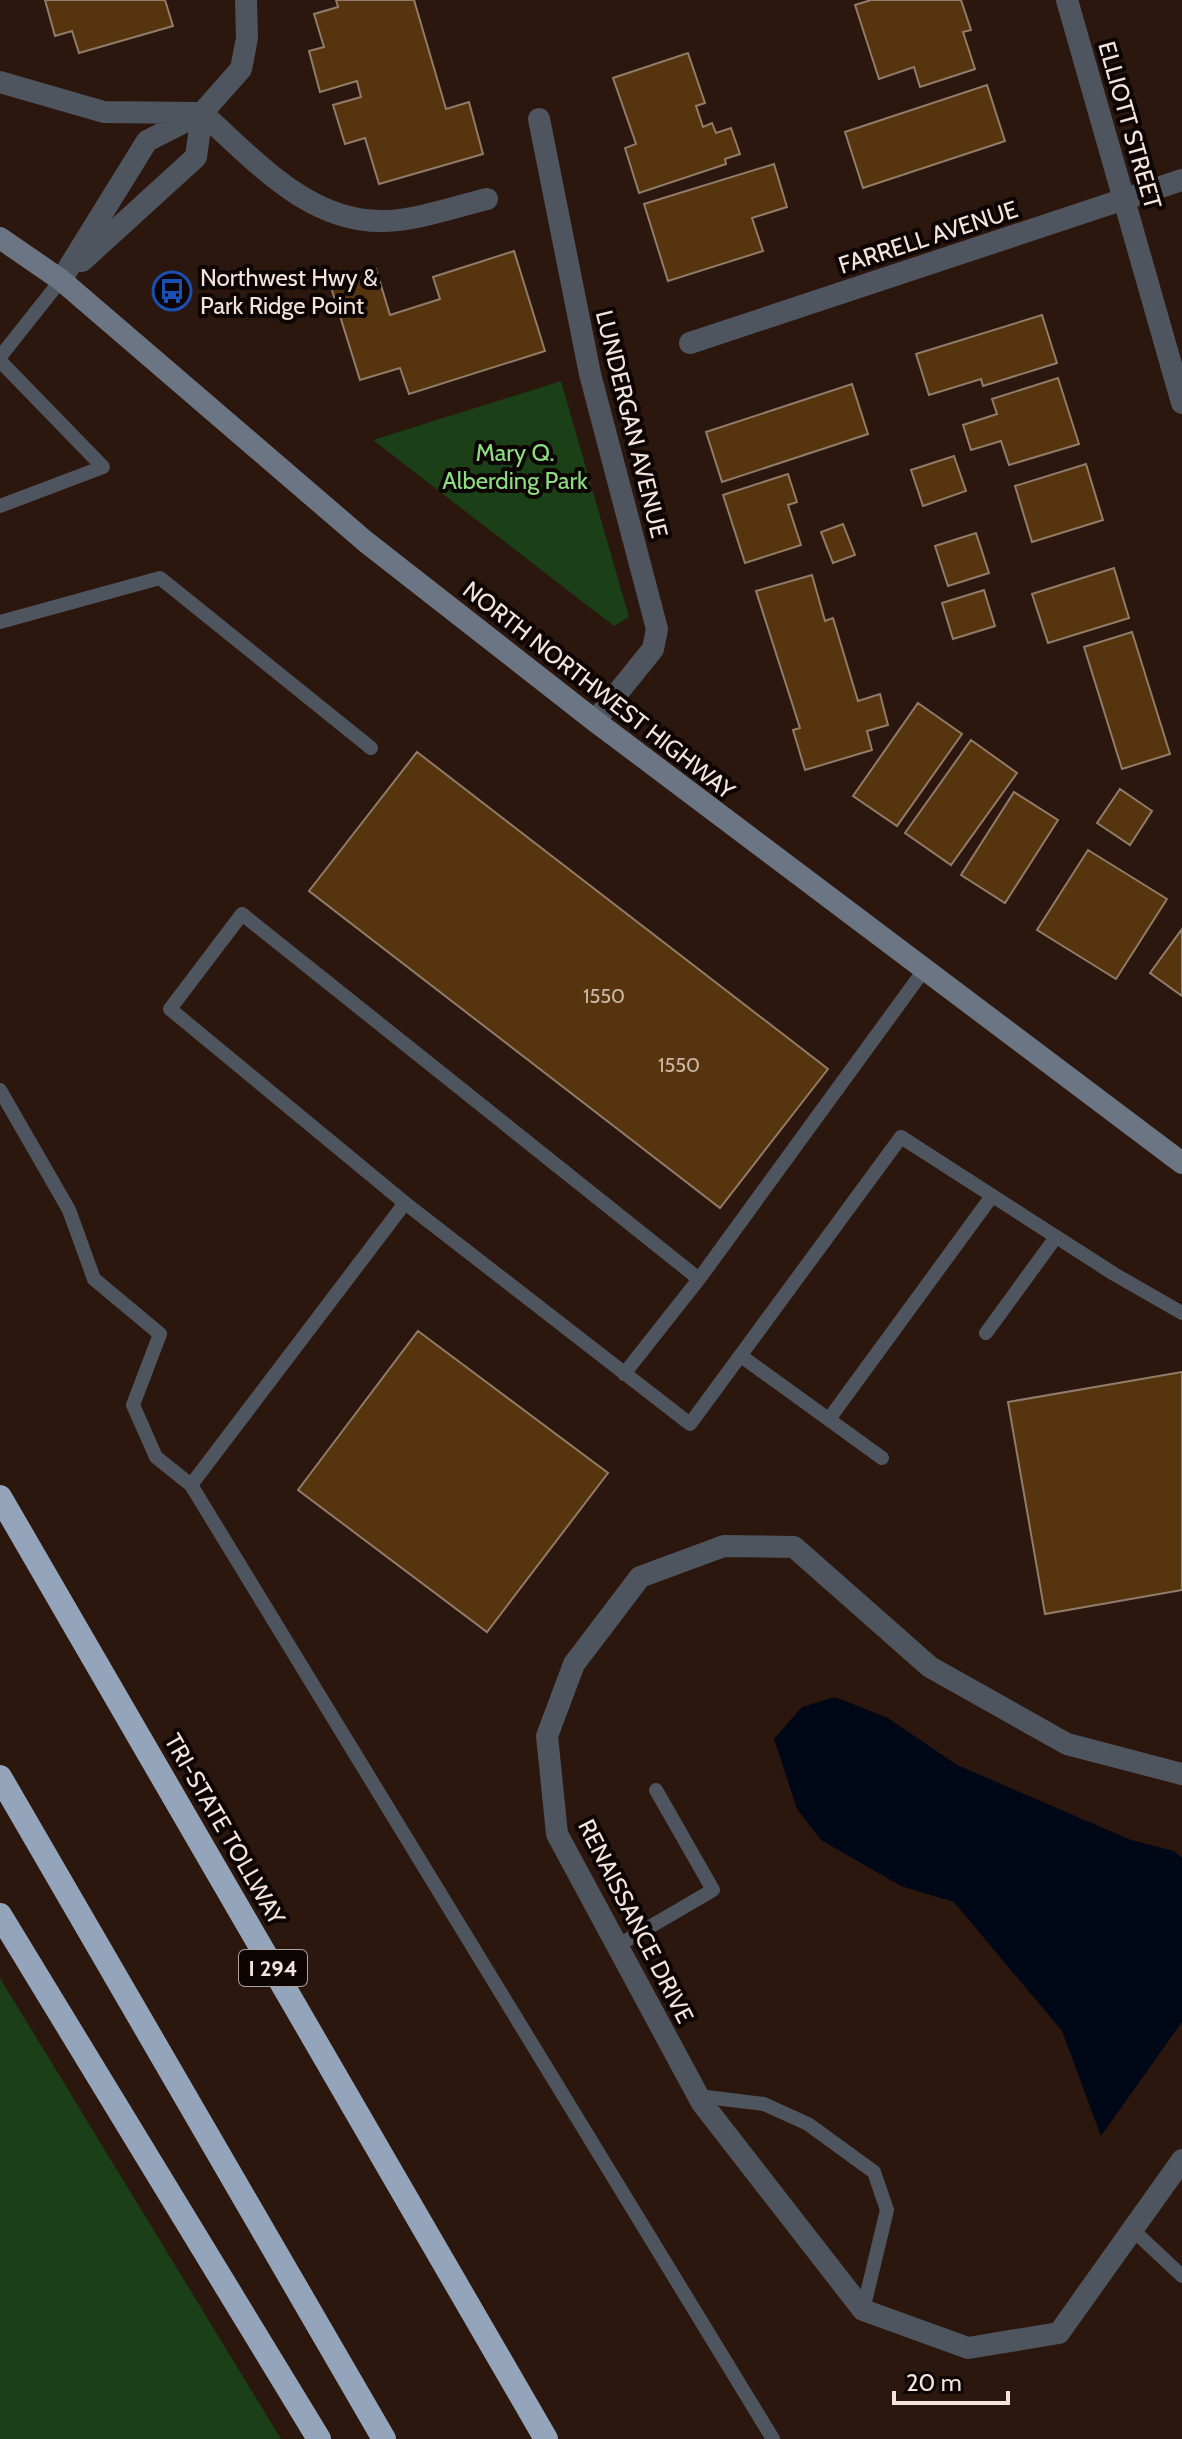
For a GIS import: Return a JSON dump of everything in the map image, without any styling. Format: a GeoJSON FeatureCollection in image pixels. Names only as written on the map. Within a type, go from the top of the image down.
{"type":"FeatureCollection","features":[{"type":"Feature","properties":{"kind":"highway","name":"TRI-STATE TOLLWAY"},"geometry":{"type":"LineString","coordinates":[[0,1497],[546,2439]]}},
{"type":"Feature","properties":{"kind":"highway"},"geometry":{"type":"LineString","coordinates":[[0,1777],[384,2439]]}},
{"type":"Feature","properties":{"kind":"highway"},"geometry":{"type":"LineString","coordinates":[[0,1915],[319,2439]]}},
{"type":"Feature","properties":{"kind":"main road","name":"NORTH NORTHWEST HIGHWAY"},"geometry":{"type":"LineString","coordinates":[[0,238],[61,280],[366,542],[595,721],[1182,1163]]}},
{"type":"Feature","properties":{"kind":"street"},"geometry":{"type":"LineString","coordinates":[[61,280],[147,141],[202,113],[241,69],[247,38],[246,0]]}},
{"type":"Feature","properties":{"kind":"street","name":"ELLIOTT STREET"},"geometry":{"type":"LineString","coordinates":[[1067,0],[1182,403]]}},
{"type":"Feature","properties":{"kind":"street"},"geometry":{"type":"LineString","coordinates":[[0,82],[104,112],[202,113],[296,196],[343,216],[384,221],[487,199]]}},
{"type":"Feature","properties":{"kind":"street"},"geometry":{"type":"LineString","coordinates":[[61,280],[196,157],[202,113]]}},
{"type":"Feature","properties":{"kind":"street","name":"LUNDERGAN AVENUE"},"geometry":{"type":"LineString","coordinates":[[539,119],[590,374],[657,629],[653,649],[595,721]]}},
{"type":"Feature","properties":{"kind":"street","name":"FARRELL AVENUE"},"geometry":{"type":"LineString","coordinates":[[690,343],[1182,180]]}},
{"type":"Feature","properties":{"kind":"street","name":"RENAISSANCE DRIVE"},"geometry":{"type":"LineString","coordinates":[[863,2310],[698,2096],[557,1834],[547,1736],[574,1664],[640,1577],[724,1546],[794,1547],[930,1667],[1067,1744],[1182,1774]]}},
{"type":"Feature","properties":{"kind":"street"},"geometry":{"type":"LineString","coordinates":[[863,2310],[968,2348],[1059,2333],[1182,2160]]}},
{"type":"Feature","properties":{"kind":"lane"},"geometry":{"type":"LineString","coordinates":[[0,506],[103,467],[0,359],[61,280]]}},
{"type":"Feature","properties":{"kind":"lane"},"geometry":{"type":"LineString","coordinates":[[0,622],[160,578],[371,748]]}},
{"type":"Feature","properties":{"kind":"lane"},"geometry":{"type":"LineString","coordinates":[[699,1279],[242,914],[170,1009],[405,1203],[690,1424],[901,1137],[1056,1237],[1182,1313]]}},
{"type":"Feature","properties":{"kind":"lane"},"geometry":{"type":"LineString","coordinates":[[624,1374],[699,1279],[924,970]]}},
{"type":"Feature","properties":{"kind":"lane"},"geometry":{"type":"LineString","coordinates":[[0,1090],[69,1210],[94,1279],[160,1334],[133,1405],[156,1457],[191,1485],[773,2439]]}},
{"type":"Feature","properties":{"kind":"lane"},"geometry":{"type":"LineString","coordinates":[[829,1419],[992,1196]]}},
{"type":"Feature","properties":{"kind":"lane"},"geometry":{"type":"LineString","coordinates":[[191,1485],[405,1203]]}},
{"type":"Feature","properties":{"kind":"lane"},"geometry":{"type":"LineString","coordinates":[[986,1333],[1056,1237]]}},
{"type":"Feature","properties":{"kind":"lane"},"geometry":{"type":"LineString","coordinates":[[741,1356],[882,1458]]}},
{"type":"Feature","properties":{"kind":"lane"},"geometry":{"type":"LineString","coordinates":[[617,1946],[713,1890],[656,1790]]}},
{"type":"Feature","properties":{"kind":"lane"},"geometry":{"type":"LineString","coordinates":[[698,2096],[764,2104],[808,2124],[874,2172],[887,2210],[863,2310]]}},
{"type":"Feature","properties":{"kind":"lane"},"geometry":{"type":"LineString","coordinates":[[1133,2230],[1182,2276]]}},
{"type":"Feature","properties":{"kind":"green space","name":"Mary Q. Alberding Park"},"geometry":{"type":"Polygon","coordinates":[[[561,381],[629,617],[614,626],[373,440],[561,381]]]}},
{"type":"Feature","properties":{"kind":"green space"},"geometry":{"type":"Polygon","coordinates":[[[0,1978],[281,2439],[0,2439],[0,1978]]]}},
{"type":"Feature","properties":{"kind":"water"},"geometry":{"type":"Polygon","coordinates":[[[835,1697],[888,1718],[957,1765],[1131,1840],[1174,1851],[1182,1858],[1182,2022],[1101,2136],[1062,2031],[954,1902],[901,1886],[821,1840],[797,1809],[774,1739],[802,1707],[835,1697]]]}},
{"type":"Feature","properties":{"kind":"building"},"geometry":{"type":"Polygon","coordinates":[[[45,0],[165,0],[173,26],[79,53],[72,31],[55,36],[45,0]]]}},
{"type":"Feature","properties":{"kind":"building"},"geometry":{"type":"Polygon","coordinates":[[[336,0],[414,0],[446,109],[469,102],[483,154],[379,184],[365,138],[345,144],[333,105],[361,97],[357,81],[320,92],[309,51],[324,47],[314,14],[338,7],[336,0]]]}},
{"type":"Feature","properties":{"kind":"building"},"geometry":{"type":"Polygon","coordinates":[[[871,0],[961,0],[971,30],[963,32],[975,69],[920,87],[914,67],[879,79],[855,5],[871,0]]]}},
{"type":"Feature","properties":{"kind":"building"},"geometry":{"type":"Polygon","coordinates":[[[688,53],[705,103],[696,106],[703,127],[712,123],[716,133],[731,128],[740,154],[725,159],[726,164],[639,193],[625,148],[636,144],[613,78],[688,53]]]}},
{"type":"Feature","properties":{"kind":"building"},"geometry":{"type":"Polygon","coordinates":[[[987,85],[1005,141],[863,188],[845,132],[987,85]]]}},
{"type":"Feature","properties":{"kind":"building"},"geometry":{"type":"Polygon","coordinates":[[[774,164],[787,207],[752,218],[763,251],[668,281],[644,204],[774,164]]]}},
{"type":"Feature","properties":{"kind":"building"},"geometry":{"type":"Polygon","coordinates":[[[514,251],[545,351],[409,394],[400,368],[360,380],[330,284],[376,269],[390,315],[440,299],[433,277],[514,251]]]}},
{"type":"Feature","properties":{"kind":"building"},"geometry":{"type":"Polygon","coordinates":[[[1042,315],[1057,363],[983,386],[981,379],[929,395],[916,354],[1042,315]]]}},
{"type":"Feature","properties":{"kind":"building"},"geometry":{"type":"Polygon","coordinates":[[[1058,378],[1079,444],[1009,465],[1001,441],[971,450],[963,425],[997,414],[992,399],[1058,378]]]}},
{"type":"Feature","properties":{"kind":"building"},"geometry":{"type":"Polygon","coordinates":[[[852,384],[868,434],[722,482],[706,432],[852,384]]]}},
{"type":"Feature","properties":{"kind":"building"},"geometry":{"type":"Polygon","coordinates":[[[954,456],[966,491],[923,506],[911,470],[954,456]]]}},
{"type":"Feature","properties":{"kind":"building"},"geometry":{"type":"Polygon","coordinates":[[[1086,464],[1103,520],[1032,542],[1015,486],[1086,464]]]}},
{"type":"Feature","properties":{"kind":"building"},"geometry":{"type":"Polygon","coordinates":[[[788,474],[797,502],[788,505],[801,545],[745,563],[723,495],[788,474]]]}},
{"type":"Feature","properties":{"kind":"building"},"geometry":{"type":"Polygon","coordinates":[[[843,524],[855,555],[833,563],[821,532],[843,524]]]}},
{"type":"Feature","properties":{"kind":"building"},"geometry":{"type":"Polygon","coordinates":[[[976,533],[989,573],[948,586],[935,546],[976,533]]]}},
{"type":"Feature","properties":{"kind":"building"},"geometry":{"type":"Polygon","coordinates":[[[1114,568],[1129,618],[1048,643],[1032,594],[1114,568]]]}},
{"type":"Feature","properties":{"kind":"building"},"geometry":{"type":"Polygon","coordinates":[[[812,575],[825,621],[833,618],[858,701],[880,694],[888,725],[867,731],[872,750],[805,770],[793,730],[800,728],[756,591],[812,575]]]}},
{"type":"Feature","properties":{"kind":"building"},"geometry":{"type":"Polygon","coordinates":[[[984,590],[995,626],[953,639],[942,603],[984,590]]]}},
{"type":"Feature","properties":{"kind":"building"},"geometry":{"type":"Polygon","coordinates":[[[1132,632],[1170,754],[1122,769],[1084,647],[1132,632]]]}},
{"type":"Feature","properties":{"kind":"building"},"geometry":{"type":"Polygon","coordinates":[[[918,703],[962,734],[897,826],[853,796],[918,703]]]}},
{"type":"Feature","properties":{"kind":"building"},"geometry":{"type":"Polygon","coordinates":[[[971,740],[1017,773],[951,865],[905,833],[971,740]]]}},
{"type":"Feature","properties":{"kind":"building"},"geometry":{"type":"Polygon","coordinates":[[[417,752],[828,1069],[720,1208],[309,891],[417,752]]]}},
{"type":"Feature","properties":{"kind":"building"},"geometry":{"type":"Polygon","coordinates":[[[1120,789],[1152,811],[1130,845],[1097,823],[1120,789]]]}},
{"type":"Feature","properties":{"kind":"building"},"geometry":{"type":"Polygon","coordinates":[[[1014,792],[1058,820],[1005,903],[961,875],[1014,792]]]}},
{"type":"Feature","properties":{"kind":"building"},"geometry":{"type":"Polygon","coordinates":[[[1088,850],[1167,899],[1116,979],[1037,930],[1088,850]]]}},
{"type":"Feature","properties":{"kind":"building"},"geometry":{"type":"Polygon","coordinates":[[[1182,929],[1182,996],[1150,973],[1182,929]]]}},
{"type":"Feature","properties":{"kind":"building"},"geometry":{"type":"Polygon","coordinates":[[[418,1331],[608,1473],[487,1632],[298,1490],[418,1331]]]}},
{"type":"Feature","properties":{"kind":"building"},"geometry":{"type":"Polygon","coordinates":[[[1182,1372],[1182,1590],[1045,1614],[1008,1402],[1182,1372]]]}},
{"type":"Feature","properties":{"kind":"place","name":"Northwest Hwy & Park Ridge Point"},"geometry":{"type":"Point","coordinates":[172,291]}}]}
